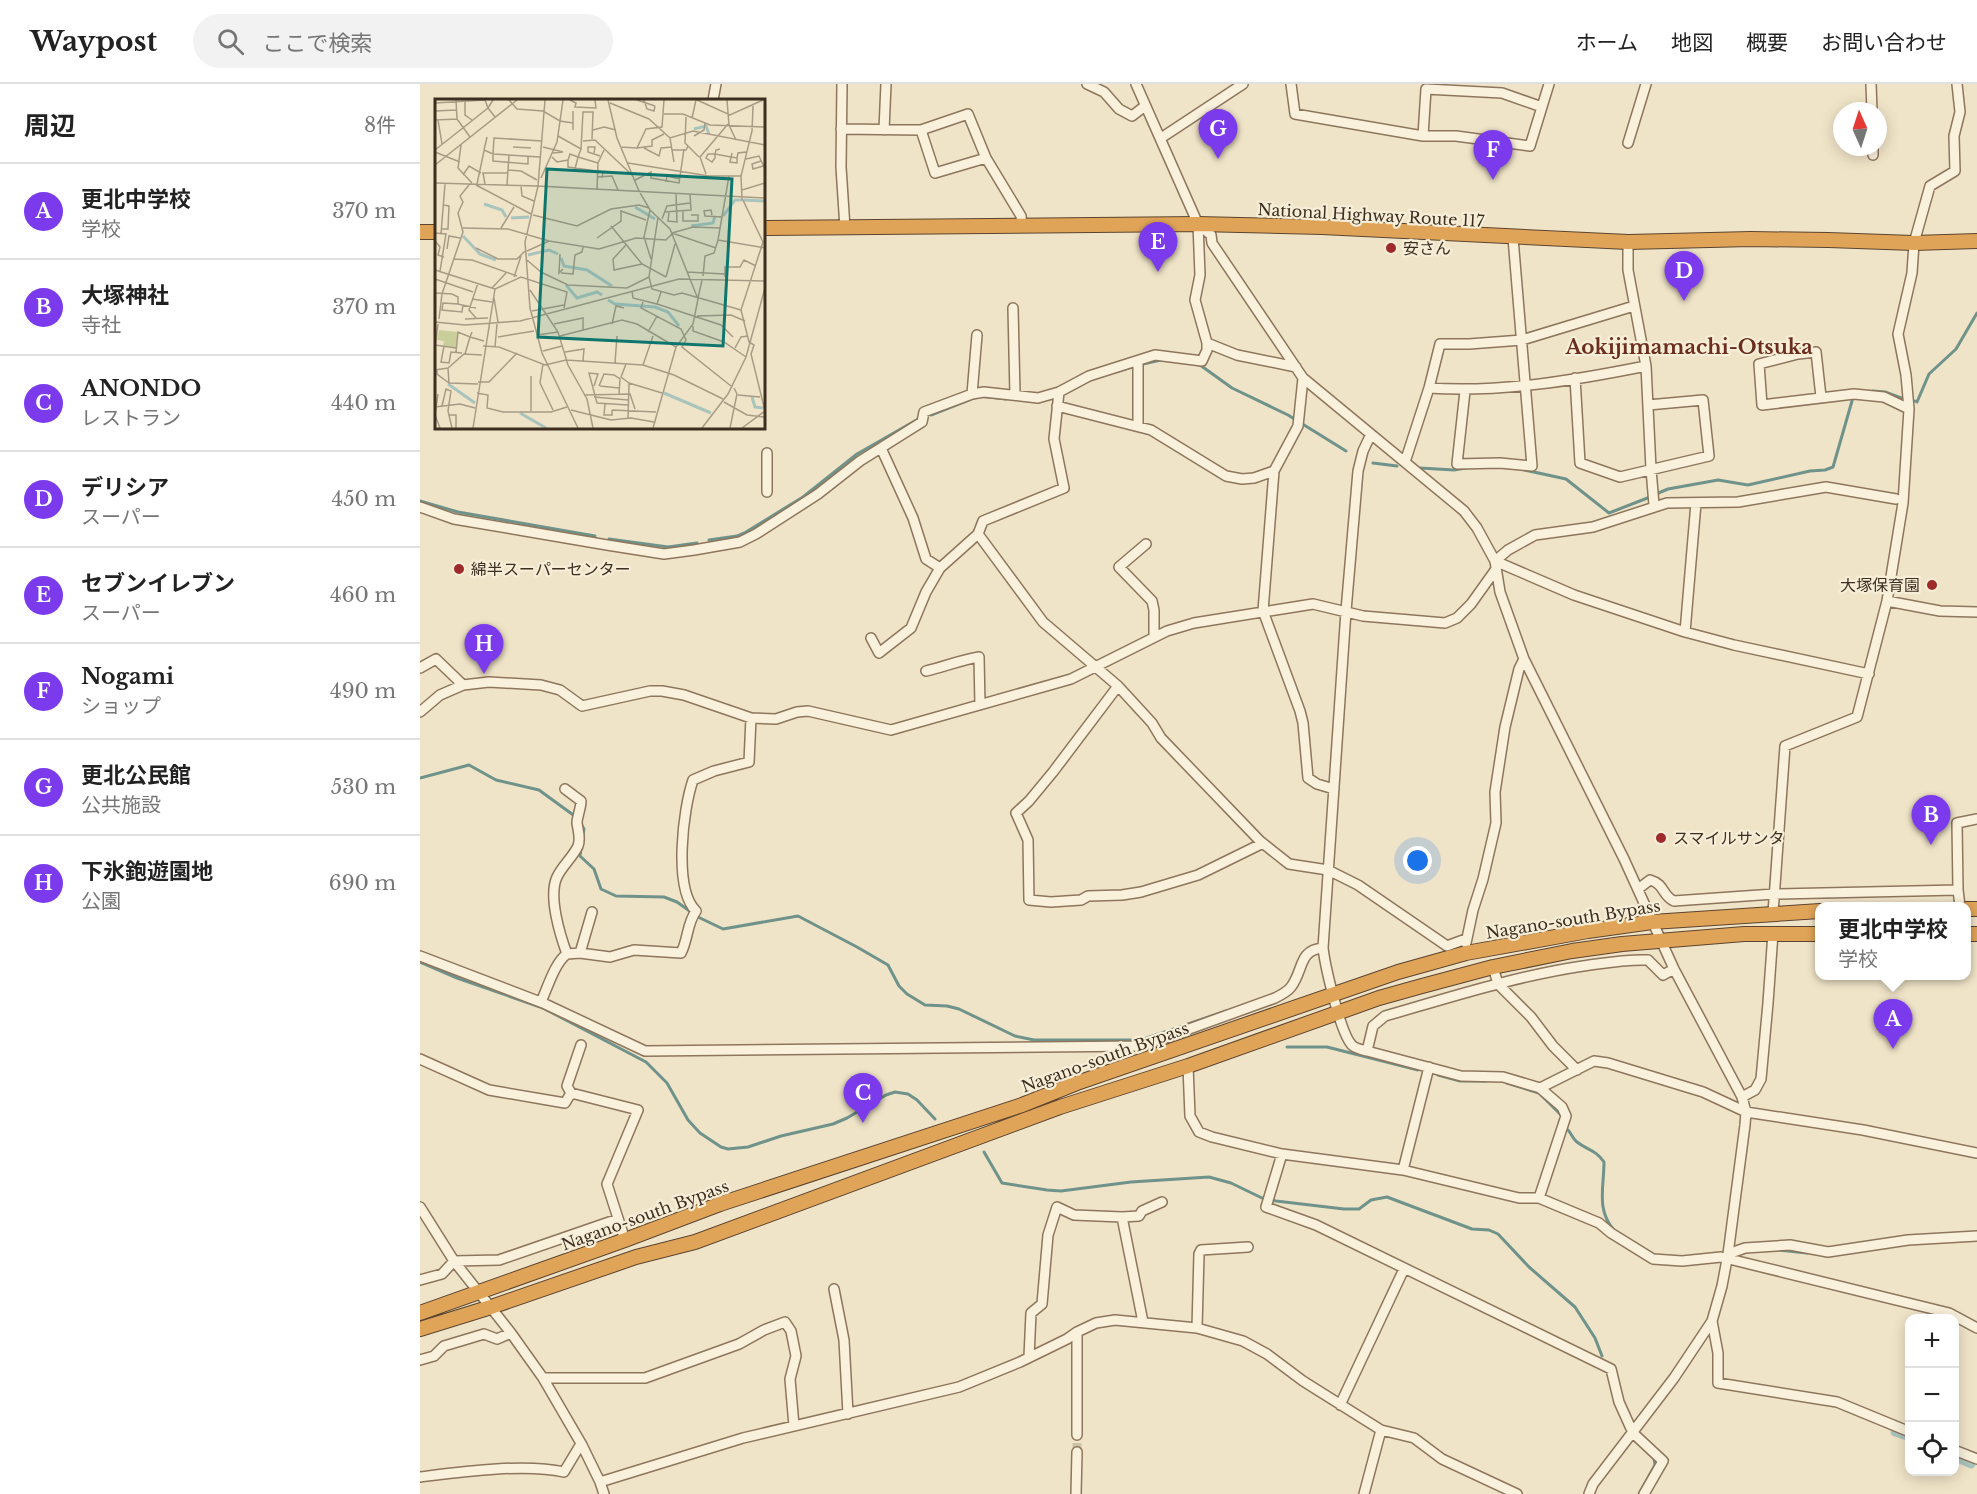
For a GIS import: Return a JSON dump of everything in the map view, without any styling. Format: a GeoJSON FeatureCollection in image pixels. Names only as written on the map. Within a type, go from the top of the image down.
{"type":"FeatureCollection","features":[{"type":"Feature","properties":{"kind":"highway","name":"National Highway Route 117"},"geometry":{"type":"LineString","coordinates":[[765,228],[1198,224],[1629,242],[1817,239],[1914,243],[1977,241]]}},
{"type":"Feature","properties":{"kind":"highway"},"geometry":{"type":"LineString","coordinates":[[420,232],[435,231]]}},
{"type":"Feature","properties":{"kind":"highway","name":"Nagano-south Bypass"},"geometry":{"type":"LineString","coordinates":[[420,1313],[789,1180],[1022,1105],[1077,1083],[1398,972],[1466,946],[1652,922],[1815,911]]}},
{"type":"Feature","properties":{"kind":"highway","name":"Nagano-south Bypass"},"geometry":{"type":"LineString","coordinates":[[420,1329],[636,1257],[695,1242],[1060,1107],[1188,1066],[1378,998],[1493,967],[1572,951],[1661,940],[1773,933],[1815,934]]}},
{"type":"Feature","properties":{"kind":"street"},"geometry":{"type":"LineString","coordinates":[[713,99],[716,84]]}},
{"type":"Feature","properties":{"kind":"street"},"geometry":{"type":"LineString","coordinates":[[842,84],[840,167],[845,228]]}},
{"type":"Feature","properties":{"kind":"street"},"geometry":{"type":"LineString","coordinates":[[884,130],[886,84]]}},
{"type":"Feature","properties":{"kind":"street"},"geometry":{"type":"LineString","coordinates":[[1087,84],[1104,92],[1119,110],[1132,116],[1145,106]]}},
{"type":"Feature","properties":{"kind":"street"},"geometry":{"type":"LineString","coordinates":[[420,507],[454,519],[664,554],[740,542],[818,494],[836,479],[922,422],[924,412],[972,394],[997,392],[1038,398],[1059,392],[1089,376],[1155,355],[1203,361],[1207,343],[1195,300],[1200,275],[1198,224],[1136,84]]}},
{"type":"Feature","properties":{"kind":"street"},"geometry":{"type":"LineString","coordinates":[[1161,138],[1243,84]]}},
{"type":"Feature","properties":{"kind":"street"},"geometry":{"type":"LineString","coordinates":[[1291,84],[1295,114],[1423,135],[1456,136],[1530,146],[1549,84]]}},
{"type":"Feature","properties":{"kind":"street"},"geometry":{"type":"LineString","coordinates":[[1628,143],[1646,84]]}},
{"type":"Feature","properties":{"kind":"street"},"geometry":{"type":"LineString","coordinates":[[1871,84],[1872,102]]}},
{"type":"Feature","properties":{"kind":"street"},"geometry":{"type":"LineString","coordinates":[[1773,913],[1785,747],[1857,717],[1887,601],[1903,503],[1909,409],[1906,375],[1898,334],[1912,273],[1914,243],[1930,186],[1955,171],[1954,136],[1960,111],[1957,84]]}},
{"type":"Feature","properties":{"kind":"street"},"geometry":{"type":"LineString","coordinates":[[1423,135],[1426,89],[1502,93],[1542,107]]}},
{"type":"Feature","properties":{"kind":"street"},"geometry":{"type":"LineString","coordinates":[[842,129],[921,130],[968,114],[986,158],[1021,216],[1022,225]]}},
{"type":"Feature","properties":{"kind":"street"},"geometry":{"type":"LineString","coordinates":[[921,130],[935,173],[986,158]]}},
{"type":"Feature","properties":{"kind":"street"},"geometry":{"type":"LineString","coordinates":[[1198,224],[1211,235],[1212,243],[1303,378],[1464,511],[1477,528],[1495,565],[1500,592],[1524,659],[1638,889],[1674,969],[1742,1096],[1746,1112],[1727,1257],[1712,1321],[1674,1378],[1593,1484],[1589,1494]]}},
{"type":"Feature","properties":{"kind":"street"},"geometry":{"type":"LineString","coordinates":[[1465,391],[1457,464],[1500,463],[1532,466],[1513,237]]}},
{"type":"Feature","properties":{"kind":"street"},"geometry":{"type":"LineString","coordinates":[[1629,242],[1628,270],[1646,366],[1654,506]]}},
{"type":"Feature","properties":{"kind":"street"},"geometry":{"type":"LineString","coordinates":[[1405,462],[1429,388],[1440,344],[1522,340],[1634,306]]}},
{"type":"Feature","properties":{"kind":"street"},"geometry":{"type":"LineString","coordinates":[[1013,308],[1015,395]]}},
{"type":"Feature","properties":{"kind":"street"},"geometry":{"type":"LineString","coordinates":[[972,394],[977,335]]}},
{"type":"Feature","properties":{"kind":"street"},"geometry":{"type":"LineString","coordinates":[[1207,343],[1237,355],[1296,367]]}},
{"type":"Feature","properties":{"kind":"street"},"geometry":{"type":"LineString","coordinates":[[1821,397],[1816,352],[1759,364],[1762,405],[1854,394],[1884,397],[1909,409]]}},
{"type":"Feature","properties":{"kind":"street"},"geometry":{"type":"LineString","coordinates":[[1138,361],[1138,426]]}},
{"type":"Feature","properties":{"kind":"street"},"geometry":{"type":"LineString","coordinates":[[1429,388],[1465,391],[1604,375],[1646,366]]}},
{"type":"Feature","properties":{"kind":"street"},"geometry":{"type":"LineString","coordinates":[[1303,378],[1299,420],[1274,471],[1263,611],[1300,711],[1308,778],[1317,784],[1334,789]]}},
{"type":"Feature","properties":{"kind":"street"},"geometry":{"type":"LineString","coordinates":[[1575,378],[1580,463],[1620,477],[1709,456],[1703,400],[1648,405]]}},
{"type":"Feature","properties":{"kind":"street"},"geometry":{"type":"LineString","coordinates":[[871,638],[879,653],[911,628],[926,592],[940,568],[978,534],[983,521],[1064,488],[1054,438],[1059,392]]}},
{"type":"Feature","properties":{"kind":"street"},"geometry":{"type":"LineString","coordinates":[[1057,406],[1151,430],[1226,476],[1242,479],[1254,478],[1274,471]]}},
{"type":"Feature","properties":{"kind":"street"},"geometry":{"type":"LineString","coordinates":[[1371,434],[1358,471],[1346,611],[1323,948],[1326,971],[1347,1038],[1353,1046],[1461,1076],[1503,1077],[1540,1088],[1562,1107],[1566,1116],[1539,1198]]}},
{"type":"Feature","properties":{"kind":"street"},"geometry":{"type":"LineString","coordinates":[[881,448],[913,518],[926,559],[940,568]]}},
{"type":"Feature","properties":{"kind":"street"},"geometry":{"type":"LineString","coordinates":[[767,453],[767,492]]}},
{"type":"Feature","properties":{"kind":"street"},"geometry":{"type":"LineString","coordinates":[[420,712],[440,694],[463,685],[489,682],[541,685],[560,690],[582,706],[662,691],[684,695],[752,718],[776,719],[808,711],[891,730],[1071,680],[1154,636],[1194,624],[1313,604],[1363,616],[1445,623],[1457,618],[1471,604],[1495,565],[1508,550],[1535,535],[1593,527],[1666,503],[1738,502],[1826,487],[1896,499]]}},
{"type":"Feature","properties":{"kind":"street"},"geometry":{"type":"LineString","coordinates":[[1686,632],[1696,503]]}},
{"type":"Feature","properties":{"kind":"street"},"geometry":{"type":"LineString","coordinates":[[978,534],[1043,622],[1118,686],[1152,723],[1161,738],[1260,841],[1289,864],[1328,870],[1358,885],[1447,946],[1466,946],[1496,823],[1495,792],[1505,727],[1519,669],[1524,659]]}},
{"type":"Feature","properties":{"kind":"street"},"geometry":{"type":"LineString","coordinates":[[1146,544],[1119,567],[1152,601],[1154,636]]}},
{"type":"Feature","properties":{"kind":"street"},"geometry":{"type":"LineString","coordinates":[[1495,565],[1574,595],[1686,632],[1734,645],[1869,674]]}},
{"type":"Feature","properties":{"kind":"street"},"geometry":{"type":"LineString","coordinates":[[1887,601],[1940,611],[1977,612]]}},
{"type":"Feature","properties":{"kind":"street"},"geometry":{"type":"LineString","coordinates":[[926,671],[941,668],[962,659],[979,657],[980,705]]}},
{"type":"Feature","properties":{"kind":"street"},"geometry":{"type":"LineString","coordinates":[[420,668],[436,659],[463,685]]}},
{"type":"Feature","properties":{"kind":"street"},"geometry":{"type":"LineString","coordinates":[[1118,686],[1047,779],[1016,813],[1028,840],[1029,900],[1051,902],[1081,900],[1088,896],[1142,892],[1198,875],[1259,845],[1260,841]]}},
{"type":"Feature","properties":{"kind":"street"},"geometry":{"type":"LineString","coordinates":[[541,1002],[557,965],[567,954],[580,953],[610,957],[634,950],[681,953],[692,916],[696,911],[690,906],[687,897],[683,872],[682,830],[689,790],[693,780],[749,762],[752,718]]}},
{"type":"Feature","properties":{"kind":"street"},"geometry":{"type":"LineString","coordinates":[[565,789],[582,801],[577,821],[580,838],[577,847],[555,880],[557,924],[567,954]]}},
{"type":"Feature","properties":{"kind":"street"},"geometry":{"type":"LineString","coordinates":[[1960,902],[1957,823],[1977,819]]}},
{"type":"Feature","properties":{"kind":"street"},"geometry":{"type":"LineString","coordinates":[[1638,889],[1650,880],[1654,881],[1659,884],[1668,899],[1674,902],[1774,894],[1958,890]]}},
{"type":"Feature","properties":{"kind":"street"},"geometry":{"type":"LineString","coordinates":[[580,953],[592,912]]}},
{"type":"Feature","properties":{"kind":"street"},"geometry":{"type":"LineString","coordinates":[[1742,1096],[1755,1090],[1761,1079],[1773,933]]}},
{"type":"Feature","properties":{"kind":"street"},"geometry":{"type":"LineString","coordinates":[[420,956],[541,1002],[645,1051],[1142,1046],[1275,998],[1290,988],[1306,954],[1323,948]]}},
{"type":"Feature","properties":{"kind":"street"},"geometry":{"type":"LineString","coordinates":[[1367,1051],[1373,1026],[1385,1016],[1497,984],[1540,973],[1632,959],[1648,960],[1663,975],[1674,969]]}},
{"type":"Feature","properties":{"kind":"street"},"geometry":{"type":"LineString","coordinates":[[1493,967],[1497,984],[1531,1017],[1553,1046],[1577,1070]]}},
{"type":"Feature","properties":{"kind":"street"},"geometry":{"type":"LineString","coordinates":[[581,1045],[567,1086],[571,1093],[638,1110],[607,1184],[625,1240]]}},
{"type":"Feature","properties":{"kind":"street"},"geometry":{"type":"LineString","coordinates":[[420,1059],[489,1090],[565,1103],[571,1093]]}},
{"type":"Feature","properties":{"kind":"street"},"geometry":{"type":"LineString","coordinates":[[1540,1088],[1594,1061],[1608,1063],[1703,1092],[1746,1112],[1863,1130],[1977,1153]]}},
{"type":"Feature","properties":{"kind":"street"},"geometry":{"type":"LineString","coordinates":[[1188,1066],[1190,1116],[1199,1132],[1212,1137],[1282,1154],[1403,1170],[1519,1198],[1539,1198],[1599,1222],[1611,1233],[1653,1260],[1682,1261],[1727,1257],[1949,1313],[1977,1328]]}},
{"type":"Feature","properties":{"kind":"street"},"geometry":{"type":"LineString","coordinates":[[1403,1170],[1429,1067]]}},
{"type":"Feature","properties":{"kind":"street"},"geometry":{"type":"LineString","coordinates":[[1282,1154],[1266,1207],[1316,1225],[1611,1369],[1619,1402],[1633,1433],[1663,1461],[1644,1494]]}},
{"type":"Feature","properties":{"kind":"street"},"geometry":{"type":"LineString","coordinates":[[1029,1357],[1030,1313],[1042,1305],[1048,1235],[1057,1207],[1074,1215],[1122,1217],[1140,1216],[1142,1211],[1162,1202]]}},
{"type":"Feature","properties":{"kind":"street"},"geometry":{"type":"LineString","coordinates":[[420,1208],[454,1261],[512,1333],[543,1377],[582,1445],[604,1494]]}},
{"type":"Feature","properties":{"kind":"street"},"geometry":{"type":"LineString","coordinates":[[1122,1217],[1143,1322]]}},
{"type":"Feature","properties":{"kind":"street"},"geometry":{"type":"LineString","coordinates":[[420,1280],[442,1274],[454,1261],[499,1260],[618,1219]]}},
{"type":"Feature","properties":{"kind":"street"},"geometry":{"type":"LineString","coordinates":[[1727,1257],[1745,1248],[1790,1245],[1828,1252],[1908,1240],[1977,1236]]}},
{"type":"Feature","properties":{"kind":"street"},"geometry":{"type":"LineString","coordinates":[[1197,1328],[1198,1254],[1201,1250],[1248,1247]]}},
{"type":"Feature","properties":{"kind":"street"},"geometry":{"type":"LineString","coordinates":[[1340,1406],[1404,1269]]}},
{"type":"Feature","properties":{"kind":"street"},"geometry":{"type":"LineString","coordinates":[[834,1289],[844,1340],[848,1414]]}},
{"type":"Feature","properties":{"kind":"street"},"geometry":{"type":"LineString","coordinates":[[600,1482],[743,1438],[959,1387],[1003,1370],[1096,1323],[1115,1320],[1197,1328],[1243,1341],[1267,1354],[1340,1406],[1381,1430],[1414,1438],[1442,1459],[1516,1494]]}},
{"type":"Feature","properties":{"kind":"street"},"geometry":{"type":"LineString","coordinates":[[1712,1321],[1718,1353],[1718,1383],[1837,1402],[1905,1430]]}},
{"type":"Feature","properties":{"kind":"street"},"geometry":{"type":"LineString","coordinates":[[543,1377],[645,1378],[739,1344],[764,1330],[786,1322],[791,1331],[796,1356],[790,1379],[794,1426]]}},
{"type":"Feature","properties":{"kind":"street"},"geometry":{"type":"LineString","coordinates":[[1077,1332],[1077,1435]]}},
{"type":"Feature","properties":{"kind":"street"},"geometry":{"type":"LineString","coordinates":[[420,1360],[434,1356],[444,1346],[484,1334],[497,1339],[512,1333]]}},
{"type":"Feature","properties":{"kind":"street"},"geometry":{"type":"LineString","coordinates":[[1364,1494],[1381,1430]]}},
{"type":"Feature","properties":{"kind":"street"},"geometry":{"type":"LineString","coordinates":[[420,1477],[470,1471],[551,1469],[564,1472],[582,1445]]}},
{"type":"Feature","properties":{"kind":"street"},"geometry":{"type":"LineString","coordinates":[[1076,1494],[1077,1452]]}},
{"type":"Feature","properties":{"kind":"street"},"geometry":{"type":"LineString","coordinates":[[1959,1452],[1977,1459]]}},
{"type":"Feature","properties":{"kind":"waterway"},"geometry":{"type":"LineString","coordinates":[[1915,401],[1917,402],[1929,374],[1956,349],[1977,313]]}},
{"type":"Feature","properties":{"kind":"waterway"},"geometry":{"type":"LineString","coordinates":[[1143,364],[1161,360]]}},
{"type":"Feature","properties":{"kind":"waterway"},"geometry":{"type":"LineString","coordinates":[[1194,364],[1200,365],[1232,388],[1288,415],[1346,451]]}},
{"type":"Feature","properties":{"kind":"waterway"},"geometry":{"type":"LineString","coordinates":[[1115,372],[1132,367]]}},
{"type":"Feature","properties":{"kind":"waterway"},"geometry":{"type":"LineString","coordinates":[[1873,391],[1885,392],[1904,399]]}},
{"type":"Feature","properties":{"kind":"waterway"},"geometry":{"type":"LineString","coordinates":[[931,415],[979,396],[1006,399]]}},
{"type":"Feature","properties":{"kind":"waterway"},"geometry":{"type":"LineString","coordinates":[[1656,494],[1668,489],[1718,480],[1748,485],[1833,467],[1852,401]]}},
{"type":"Feature","properties":{"kind":"waterway"},"geometry":{"type":"LineString","coordinates":[[709,540],[737,536],[746,532],[803,497],[857,454],[920,418]]}},
{"type":"Feature","properties":{"kind":"waterway"},"geometry":{"type":"LineString","coordinates":[[1373,463],[1397,466]]}},
{"type":"Feature","properties":{"kind":"waterway"},"geometry":{"type":"LineString","coordinates":[[1420,468],[1454,470],[1466,468]]}},
{"type":"Feature","properties":{"kind":"waterway"},"geometry":{"type":"LineString","coordinates":[[1520,469],[1566,479],[1609,513],[1650,497]]}},
{"type":"Feature","properties":{"kind":"waterway"},"geometry":{"type":"LineString","coordinates":[[420,501],[458,512],[595,536]]}},
{"type":"Feature","properties":{"kind":"waterway"},"geometry":{"type":"LineString","coordinates":[[609,539],[668,547],[697,543]]}},
{"type":"Feature","properties":{"kind":"waterway"},"geometry":{"type":"LineString","coordinates":[[420,778],[469,765],[496,780],[539,790],[576,817]]}},
{"type":"Feature","properties":{"kind":"waterway"},"geometry":{"type":"LineString","coordinates":[[580,822],[584,829],[583,835]]}},
{"type":"Feature","properties":{"kind":"waterway"},"geometry":{"type":"LineString","coordinates":[[581,848],[580,856],[594,869],[601,889],[616,896],[664,897],[677,902],[698,917],[723,929],[798,916],[888,965],[899,986],[925,1005],[959,1009],[1015,1036],[1034,1040],[1141,1040],[1226,1011]]}},
{"type":"Feature","properties":{"kind":"waterway"},"geometry":{"type":"LineString","coordinates":[[420,962],[457,978],[543,1008],[646,1062],[667,1083],[688,1120],[700,1133],[721,1147],[728,1149],[748,1147],[781,1136],[833,1124],[895,1092],[908,1094],[917,1100],[935,1119]]}},
{"type":"Feature","properties":{"kind":"waterway"},"geometry":{"type":"LineString","coordinates":[[1287,1047],[1327,1047],[1418,1070]]}},
{"type":"Feature","properties":{"kind":"waterway"},"geometry":{"type":"LineString","coordinates":[[1438,1075],[1460,1081],[1486,1081]]}},
{"type":"Feature","properties":{"kind":"waterway"},"geometry":{"type":"LineString","coordinates":[[1507,1083],[1539,1093],[1560,1114]]}},
{"type":"Feature","properties":{"kind":"waterway"},"geometry":{"type":"LineString","coordinates":[[1568,1130],[1576,1141],[1595,1153],[1604,1162],[1603,1206],[1608,1222],[1614,1230]]}},
{"type":"Feature","properties":{"kind":"waterway"},"geometry":{"type":"LineString","coordinates":[[984,1152],[1002,1183],[1047,1190],[1061,1191],[1131,1182],[1209,1177],[1231,1183],[1262,1198],[1344,1209],[1359,1209],[1371,1200],[1387,1197],[1472,1229],[1489,1230],[1498,1234],[1529,1267],[1575,1307],[1595,1338],[1602,1356]]}},
{"type":"Feature","properties":{"kind":"waterway"},"geometry":{"type":"LineString","coordinates":[[1778,1250],[1807,1253]]}},
{"type":"Feature","properties":{"kind":"waterway"},"geometry":{"type":"LineString","coordinates":[[1895,1432],[1905,1435]]}},
{"type":"Feature","properties":{"kind":"waterway"},"geometry":{"type":"LineString","coordinates":[[1639,1494],[1655,1465],[1654,1458],[1644,1449]]}},
{"type":"Feature","properties":{"kind":"waterway"},"geometry":{"type":"LineString","coordinates":[[1960,1459],[1971,1464]]}},
{"type":"Feature","properties":{"kind":"tunnel"},"geometry":{"type":"LineString","coordinates":[[1077,1435],[1077,1452]]}},
{"type":"Feature","properties":{"kind":"place","name":"更北公民館"},"geometry":{"type":"Point","coordinates":[1218,159]}},
{"type":"Feature","properties":{"kind":"place","name":"Nogami"},"geometry":{"type":"Point","coordinates":[1493,180]}},
{"type":"Feature","properties":{"kind":"place","name":"安さん"},"geometry":{"type":"Point","coordinates":[1391,248]}},
{"type":"Feature","properties":{"kind":"place","name":"セブンイレブン"},"geometry":{"type":"Point","coordinates":[1158,272]}},
{"type":"Feature","properties":{"kind":"place","name":"デリシア"},"geometry":{"type":"Point","coordinates":[1684,301]}},
{"type":"Feature","properties":{"kind":"place","name":"綿半スーパーセンター"},"geometry":{"type":"Point","coordinates":[459,569]}},
{"type":"Feature","properties":{"kind":"place","name":"大塚保育園"},"geometry":{"type":"Point","coordinates":[1932,585]}},
{"type":"Feature","properties":{"kind":"place","name":"下氷鉋遊園地"},"geometry":{"type":"Point","coordinates":[484,674]}},
{"type":"Feature","properties":{"kind":"place","name":"スマイルサンタ"},"geometry":{"type":"Point","coordinates":[1661,838]}},
{"type":"Feature","properties":{"kind":"place","name":"大塚神社"},"geometry":{"type":"Point","coordinates":[1931,845]}},
{"type":"Feature","properties":{"kind":"place","name":"更北中学校"},"geometry":{"type":"Point","coordinates":[1893,1049]}},
{"type":"Feature","properties":{"kind":"place","name":"ANONDO"},"geometry":{"type":"Point","coordinates":[863,1123]}},
{"type":"Feature","properties":{"kind":"district","name":"Aokijimamachi-Otsuka"},"geometry":{"type":"Point","coordinates":[1689,347]}}]}
